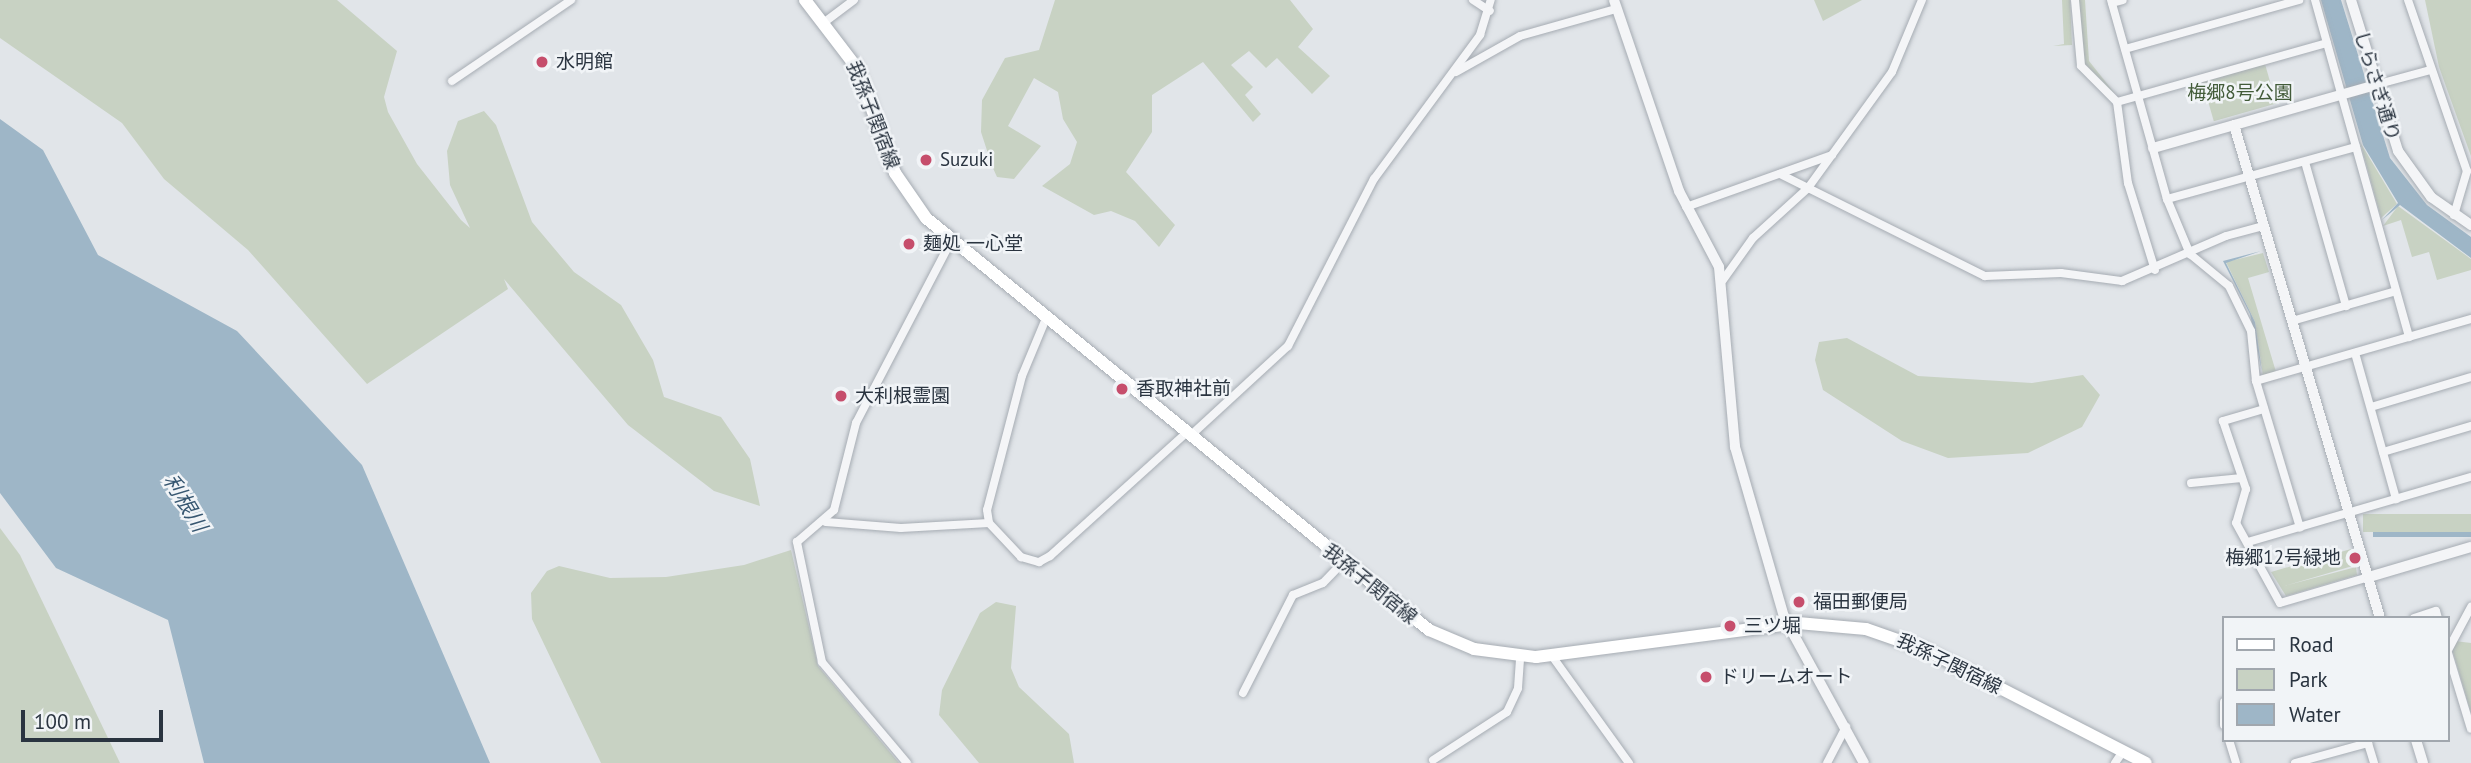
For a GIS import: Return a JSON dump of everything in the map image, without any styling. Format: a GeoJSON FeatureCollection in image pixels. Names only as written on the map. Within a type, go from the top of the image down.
{"type":"FeatureCollection","features":[{"type":"Feature","properties":{"kind":"main road","name":"我孫子関宿線"},"geometry":{"type":"LineString","coordinates":[[805,0],[827,21],[857,68],[903,187],[952,239],[1342,563],[1429,630],[1474,649],[1520,656],[1552,656],[1787,625],[1848,626],[1894,637],[2146,763]]}},
{"type":"Feature","properties":{"kind":"street"},"geometry":{"type":"LineString","coordinates":[[452,82],[571,0]]}},
{"type":"Feature","properties":{"kind":"street"},"geometry":{"type":"LineString","coordinates":[[827,21],[855,0]]}},
{"type":"Feature","properties":{"kind":"street"},"geometry":{"type":"LineString","coordinates":[[1473,0],[1490,11]]}},
{"type":"Feature","properties":{"kind":"street"},"geometry":{"type":"LineString","coordinates":[[826,522],[901,528],[989,523],[1021,557],[1039,562],[1288,346],[1374,178],[1453,73],[1490,11],[1491,0]]}},
{"type":"Feature","properties":{"kind":"street"},"geometry":{"type":"LineString","coordinates":[[1723,280],[1753,238],[1808,188],[1892,72],[1922,0]]}},
{"type":"Feature","properties":{"kind":"street"},"geometry":{"type":"LineString","coordinates":[[2075,0],[2081,66],[2116,102],[2128,183],[2155,270]]}},
{"type":"Feature","properties":{"kind":"street"},"geometry":{"type":"LineString","coordinates":[[2123,0],[2112,1],[2167,200],[2190,254],[2217,271],[2241,309],[2251,331],[2256,381],[2300,528]]}},
{"type":"Feature","properties":{"kind":"street"},"geometry":{"type":"LineString","coordinates":[[2125,49],[2299,0]]}},
{"type":"Feature","properties":{"kind":"street"},"geometry":{"type":"LineString","coordinates":[[2315,0],[2345,93],[2356,147],[2410,337]]}},
{"type":"Feature","properties":{"kind":"street","name":"しらさぎ通り"},"geometry":{"type":"LineString","coordinates":[[2351,0],[2371,86],[2398,151],[2454,215],[2471,225]]}},
{"type":"Feature","properties":{"kind":"street"},"geometry":{"type":"LineString","coordinates":[[2408,0],[2427,71],[2467,171],[2454,215]]}},
{"type":"Feature","properties":{"kind":"street"},"geometry":{"type":"LineString","coordinates":[[1453,73],[1520,36],[1615,5],[1686,207],[1723,280],[1735,447],[1787,625],[1864,763]]}},
{"type":"Feature","properties":{"kind":"street"},"geometry":{"type":"LineString","coordinates":[[2116,102],[2327,43]]}},
{"type":"Feature","properties":{"kind":"street"},"geometry":{"type":"LineString","coordinates":[[2153,148],[2427,71]]}},
{"type":"Feature","properties":{"kind":"street"},"geometry":{"type":"LineString","coordinates":[[2234,125],[2379,616]]}},
{"type":"Feature","properties":{"kind":"street"},"geometry":{"type":"LineString","coordinates":[[2167,200],[2356,147]]}},
{"type":"Feature","properties":{"kind":"street"},"geometry":{"type":"LineString","coordinates":[[1686,207],[1832,155]]}},
{"type":"Feature","properties":{"kind":"street"},"geometry":{"type":"LineString","coordinates":[[2305,162],[2346,306]]}},
{"type":"Feature","properties":{"kind":"street"},"geometry":{"type":"LineString","coordinates":[[1780,174],[1976,274],[2061,273],[2110,283],[2155,270],[2264,226]]}},
{"type":"Feature","properties":{"kind":"street"},"geometry":{"type":"LineString","coordinates":[[907,763],[822,662],[797,542],[826,522],[856,424],[952,239]]}},
{"type":"Feature","properties":{"kind":"street"},"geometry":{"type":"LineString","coordinates":[[2292,321],[2396,291]]}},
{"type":"Feature","properties":{"kind":"street"},"geometry":{"type":"LineString","coordinates":[[989,523],[1001,449],[1047,316]]}},
{"type":"Feature","properties":{"kind":"street"},"geometry":{"type":"LineString","coordinates":[[2256,381],[2471,319]]}},
{"type":"Feature","properties":{"kind":"street"},"geometry":{"type":"LineString","coordinates":[[2355,353],[2396,499]]}},
{"type":"Feature","properties":{"kind":"street"},"geometry":{"type":"LineString","coordinates":[[2371,407],[2471,377]]}},
{"type":"Feature","properties":{"kind":"street"},"geometry":{"type":"LineString","coordinates":[[2264,409],[2223,421],[2246,489],[2236,523],[2280,603],[2471,547]]}},
{"type":"Feature","properties":{"kind":"street"},"geometry":{"type":"LineString","coordinates":[[2383,452],[2471,426]]}},
{"type":"Feature","properties":{"kind":"street"},"geometry":{"type":"LineString","coordinates":[[2248,542],[2471,477]]}},
{"type":"Feature","properties":{"kind":"street"},"geometry":{"type":"LineString","coordinates":[[2191,483],[2242,478]]}},
{"type":"Feature","properties":{"kind":"street"},"geometry":{"type":"LineString","coordinates":[[1243,693],[1293,595],[1324,583],[1342,563]]}},
{"type":"Feature","properties":{"kind":"street"},"geometry":{"type":"LineString","coordinates":[[2450,648],[2471,607]]}},
{"type":"Feature","properties":{"kind":"street"},"geometry":{"type":"LineString","coordinates":[[2420,616],[2436,611],[2437,616]]}},
{"type":"Feature","properties":{"kind":"street"},"geometry":{"type":"LineString","coordinates":[[1433,760],[1507,712],[1518,688],[1520,656]]}},
{"type":"Feature","properties":{"kind":"street"},"geometry":{"type":"LineString","coordinates":[[1552,656],[1629,763]]}},
{"type":"Feature","properties":{"kind":"street"},"geometry":{"type":"LineString","coordinates":[[2450,659],[2470,725]]}},
{"type":"Feature","properties":{"kind":"street"},"geometry":{"type":"LineString","coordinates":[[1827,763],[1846,727]]}},
{"type":"Feature","properties":{"kind":"street"},"geometry":{"type":"LineString","coordinates":[[2230,742],[2236,763]]}},
{"type":"Feature","properties":{"kind":"street"},"geometry":{"type":"LineString","coordinates":[[2295,763],[2368,742],[2374,763]]}},
{"type":"Feature","properties":{"kind":"street"},"geometry":{"type":"LineString","coordinates":[[2417,742],[2423,763]]}},
{"type":"Feature","properties":{"kind":"street"},"geometry":{"type":"LineString","coordinates":[[2115,763],[2123,751]]}},
{"type":"Feature","properties":{"kind":"green space"},"geometry":{"type":"Polygon","coordinates":[[[0,0],[337,0],[397,51],[384,97],[388,112],[417,164],[461,220],[470,228],[450,185],[447,151],[458,121],[484,111],[496,125],[532,222],[574,272],[621,305],[653,360],[664,397],[721,417],[750,459],[760,506],[714,491],[628,425],[504,279],[508,289],[367,384],[248,250],[164,179],[122,123],[0,38],[0,0]]]}},
{"type":"Feature","properties":{"kind":"green space"},"geometry":{"type":"Polygon","coordinates":[[[1055,0],[1290,0],[1313,29],[1298,47],[1330,76],[1312,94],[1277,58],[1266,68],[1249,51],[1231,65],[1253,87],[1245,95],[1261,114],[1253,122],[1203,62],[1152,95],[1152,132],[1126,172],[1175,225],[1159,247],[1135,221],[1111,211],[1094,215],[1042,186],[1070,164],[1077,142],[1063,119],[1058,92],[1034,78],[1008,126],[1041,146],[1014,179],[997,177],[992,166],[981,132],[982,100],[1005,58],[1039,50],[1055,0]]]}},
{"type":"Feature","properties":{"kind":"green space"},"geometry":{"type":"Polygon","coordinates":[[[1814,0],[1862,0],[1823,21],[1814,0]]]}},
{"type":"Feature","properties":{"kind":"green space"},"geometry":{"type":"Polygon","coordinates":[[[2062,0],[2070,0],[2072,45],[2053,46],[2064,44],[2062,0]]]}},
{"type":"Feature","properties":{"kind":"green space"},"geometry":{"type":"Polygon","coordinates":[[[2079,0],[2085,0],[2089,61],[2116,95],[2085,64],[2079,0]]]}},
{"type":"Feature","properties":{"kind":"green space"},"geometry":{"type":"Polygon","coordinates":[[[2425,0],[2471,0],[2471,156],[2439,67],[2425,0]]]}},
{"type":"Feature","properties":{"kind":"green space","name":"梅郷8号公園"},"geometry":{"type":"Polygon","coordinates":[[[2265,64],[2276,103],[2214,121],[2203,82],[2265,64]]]}},
{"type":"Feature","properties":{"kind":"green space"},"geometry":{"type":"Polygon","coordinates":[[[2360,142],[2397,204],[2381,218],[2360,142]]]}},
{"type":"Feature","properties":{"kind":"green space"},"geometry":{"type":"Polygon","coordinates":[[[2398,206],[2471,259],[2471,270],[2437,280],[2429,252],[2412,257],[2401,220],[2383,226],[2398,206]]]}},
{"type":"Feature","properties":{"kind":"green space"},"geometry":{"type":"Polygon","coordinates":[[[2263,253],[2269,272],[2248,278],[2276,372],[2263,376],[2255,322],[2226,262],[2263,253]]]}},
{"type":"Feature","properties":{"kind":"green space"},"geometry":{"type":"Polygon","coordinates":[[[1847,338],[1918,376],[2032,383],[2083,375],[2100,395],[2082,427],[2028,453],[1948,458],[1902,441],[1823,390],[1815,360],[1819,342],[1847,338]]]}},
{"type":"Feature","properties":{"kind":"green space"},"geometry":{"type":"Polygon","coordinates":[[[2363,514],[2471,514],[2471,532],[2363,532],[2363,514]]]}},
{"type":"Feature","properties":{"kind":"green space"},"geometry":{"type":"Polygon","coordinates":[[[0,528],[20,555],[120,763],[0,763],[0,528]]]}},
{"type":"Feature","properties":{"kind":"green space"},"geometry":{"type":"Polygon","coordinates":[[[2351,549],[2356,565],[2284,586],[2356,567],[2357,575],[2286,596],[2271,572],[2351,549]]]}},
{"type":"Feature","properties":{"kind":"green space"},"geometry":{"type":"Polygon","coordinates":[[[791,550],[818,666],[899,763],[601,763],[532,619],[531,593],[547,571],[559,566],[610,578],[666,577],[744,565],[791,550]]]}},
{"type":"Feature","properties":{"kind":"green space"},"geometry":{"type":"Polygon","coordinates":[[[996,602],[1016,606],[1011,668],[1019,687],[1069,734],[1074,763],[979,763],[939,715],[942,690],[980,613],[996,602]]]}},
{"type":"Feature","properties":{"kind":"green space"},"geometry":{"type":"Polygon","coordinates":[[[2455,641],[2471,643],[2471,713],[2452,649],[2455,641]]]}},
{"type":"Feature","properties":{"kind":"water"},"geometry":{"type":"Polygon","coordinates":[[[2321,0],[2341,0],[2390,158],[2427,205],[2471,237],[2471,258],[2400,205],[2382,220],[2398,203],[2363,145],[2321,0]]]}},
{"type":"Feature","properties":{"kind":"water","name":"利根川"},"geometry":{"type":"Polygon","coordinates":[[[0,119],[43,150],[98,255],[237,331],[362,465],[490,763],[204,763],[168,620],[56,568],[0,493],[0,119]]]}},
{"type":"Feature","properties":{"kind":"water"},"geometry":{"type":"Polygon","coordinates":[[[2261,251],[2226,263],[2255,322],[2262,372],[2250,314],[2223,261],[2261,251]]]}},
{"type":"Feature","properties":{"kind":"water"},"geometry":{"type":"Polygon","coordinates":[[[2373,532],[2471,532],[2471,537],[2373,537],[2373,532]]]}},
{"type":"Feature","properties":{"kind":"place","name":"水明館"},"geometry":{"type":"Point","coordinates":[542,62]}},
{"type":"Feature","properties":{"kind":"place","name":"Suzuki"},"geometry":{"type":"Point","coordinates":[926,160]}},
{"type":"Feature","properties":{"kind":"place","name":"麺処 一心堂"},"geometry":{"type":"Point","coordinates":[909,244]}},
{"type":"Feature","properties":{"kind":"place","name":"香取神社前"},"geometry":{"type":"Point","coordinates":[1122,389]}},
{"type":"Feature","properties":{"kind":"place","name":"大利根霊園"},"geometry":{"type":"Point","coordinates":[841,396]}},
{"type":"Feature","properties":{"kind":"place","name":"梅郷12号緑地"},"geometry":{"type":"Point","coordinates":[2355,558]}},
{"type":"Feature","properties":{"kind":"place","name":"福田郵便局"},"geometry":{"type":"Point","coordinates":[1799,602]}},
{"type":"Feature","properties":{"kind":"place","name":"三ツ堀"},"geometry":{"type":"Point","coordinates":[1730,626]}},
{"type":"Feature","properties":{"kind":"place","name":"ドリームオート"},"geometry":{"type":"Point","coordinates":[1706,677]}}]}
